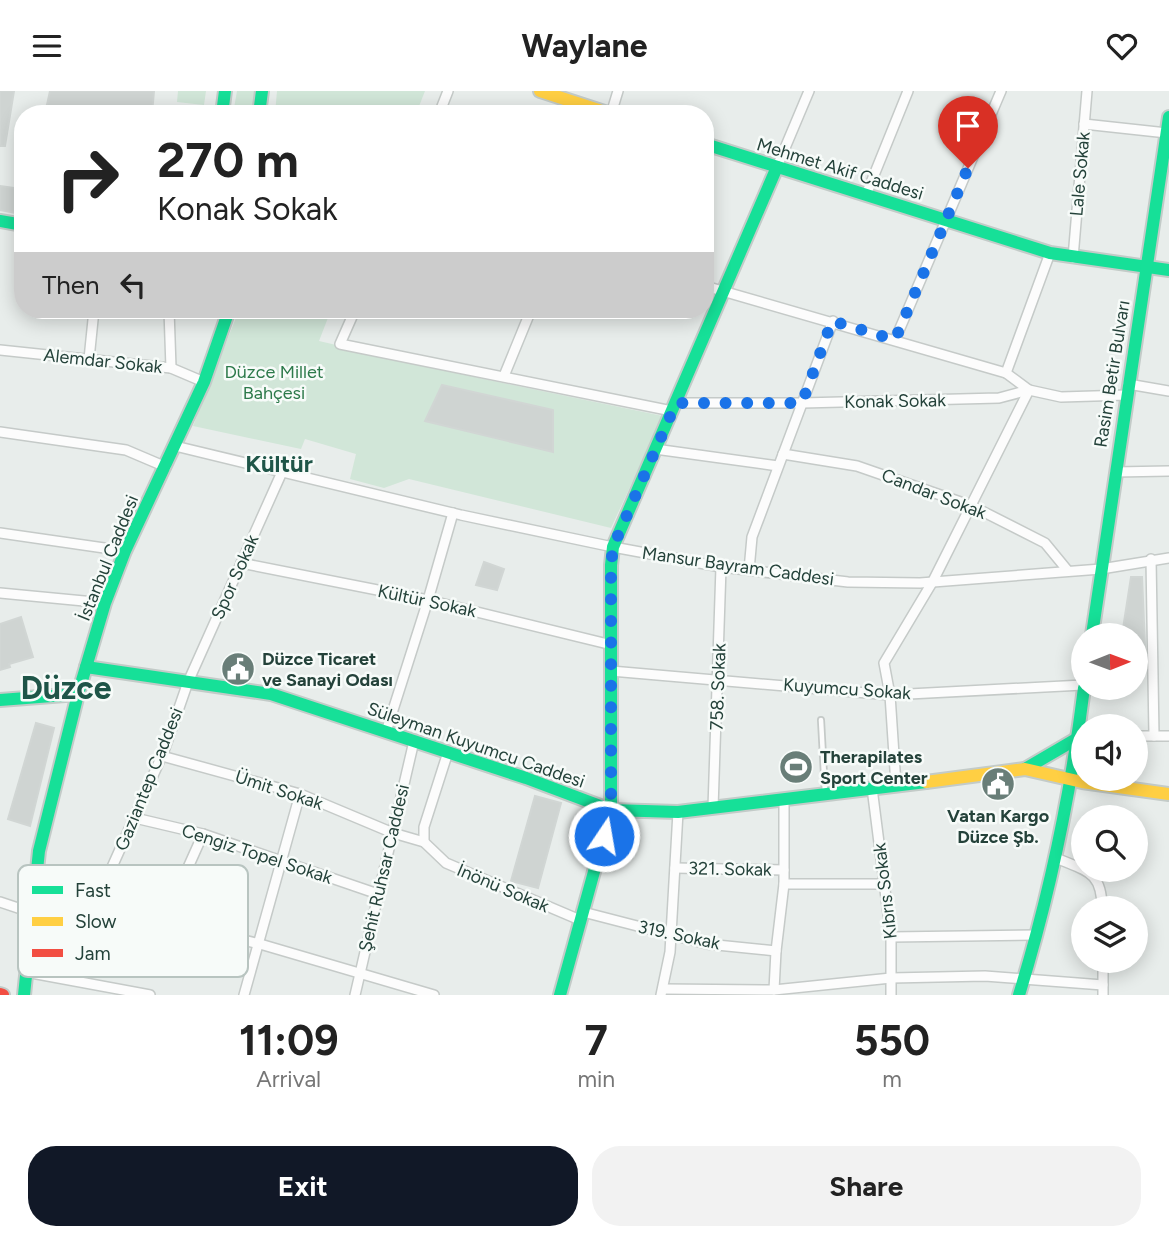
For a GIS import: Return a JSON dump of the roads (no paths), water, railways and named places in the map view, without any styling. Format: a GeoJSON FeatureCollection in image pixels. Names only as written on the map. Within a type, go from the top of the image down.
{"type":"FeatureCollection","features":[{"type":"Feature","properties":{"kind":"main road"},"geometry":{"type":"LineString","coordinates":[[540,91],[583,105]]}},
{"type":"Feature","properties":{"kind":"main road","name":"Rasim Betir Bulvarı"},"geometry":{"type":"LineString","coordinates":[[1094,623],[1169,117]]}},
{"type":"Feature","properties":{"kind":"main road","name":"Mehmet Akif Caddesi"},"geometry":{"type":"LineString","coordinates":[[714,147],[1050,253],[1145,268],[1169,269]]}},
{"type":"Feature","properties":{"kind":"main road"},"geometry":{"type":"LineString","coordinates":[[714,314],[777,167]]}},
{"type":"Feature","properties":{"kind":"main road","name":"İstanbul Caddesi"},"geometry":{"type":"LineString","coordinates":[[38,865],[78,694],[105,603],[125,551],[204,382],[226,319]]}},
{"type":"Feature","properties":{"kind":"main road"},"geometry":{"type":"LineString","coordinates":[[560,995],[611,810],[613,547],[712,319]]}},
{"type":"Feature","properties":{"kind":"main road","name":"Süleyman Kuyumcu Caddesi"},"geometry":{"type":"LineString","coordinates":[[86,667],[271,694],[448,752],[611,810],[678,811],[784,801],[1025,769]]}},
{"type":"Feature","properties":{"kind":"main road"},"geometry":{"type":"LineString","coordinates":[[0,700],[78,694]]}},
{"type":"Feature","properties":{"kind":"main road"},"geometry":{"type":"LineString","coordinates":[[1025,769],[1071,744]]}},
{"type":"Feature","properties":{"kind":"main road"},"geometry":{"type":"LineString","coordinates":[[1019,995],[1056,858],[1071,780],[1025,769]]}},
{"type":"Feature","properties":{"kind":"main road"},"geometry":{"type":"LineString","coordinates":[[1148,791],[1169,794]]}},
{"type":"Feature","properties":{"kind":"main road","name":"İstanbul Caddesi"},"geometry":{"type":"LineString","coordinates":[[24,995],[26,977]]}},
{"type":"Feature","properties":{"kind":"street"},"geometry":{"type":"LineString","coordinates":[[777,167],[809,91]]}},
{"type":"Feature","properties":{"kind":"street"},"geometry":{"type":"LineString","coordinates":[[866,195],[908,91]]}},
{"type":"Feature","properties":{"kind":"street"},"geometry":{"type":"LineString","coordinates":[[895,340],[1001,91]]}},
{"type":"Feature","properties":{"kind":"street","name":"Lale Sokak"},"geometry":{"type":"LineString","coordinates":[[1073,258],[1087,91]]}},
{"type":"Feature","properties":{"kind":"street"},"geometry":{"type":"LineString","coordinates":[[1084,124],[1167,133]]}},
{"type":"Feature","properties":{"kind":"street"},"geometry":{"type":"LineString","coordinates":[[1006,373],[1050,253]]}},
{"type":"Feature","properties":{"kind":"street"},"geometry":{"type":"LineString","coordinates":[[714,288],[1006,373],[1029,390],[1061,397],[1128,390],[1169,391]]}},
{"type":"Feature","properties":{"kind":"street"},"geometry":{"type":"LineString","coordinates":[[89,359],[93,319]]}},
{"type":"Feature","properties":{"kind":"street"},"geometry":{"type":"LineString","coordinates":[[169,319],[171,368]]}},
{"type":"Feature","properties":{"kind":"street","name":"Konak Sokak"},"geometry":{"type":"LineString","coordinates":[[351,319],[340,344],[674,407],[999,398],[1029,390]]}},
{"type":"Feature","properties":{"kind":"street"},"geometry":{"type":"LineString","coordinates":[[505,376],[527,319]]}},
{"type":"Feature","properties":{"kind":"street"},"geometry":{"type":"LineString","coordinates":[[748,570],[752,537],[832,321]]}},
{"type":"Feature","properties":{"kind":"street","name":"Alemdar Sokak"},"geometry":{"type":"LineString","coordinates":[[0,350],[171,368],[204,382]]}},
{"type":"Feature","properties":{"kind":"street"},"geometry":{"type":"LineString","coordinates":[[896,785],[890,695],[884,663],[933,581],[1029,390]]}},
{"type":"Feature","properties":{"kind":"street"},"geometry":{"type":"LineString","coordinates":[[0,432],[126,450],[166,467]]}},
{"type":"Feature","properties":{"kind":"street","name":"Mansur Bayram Caddesi"},"geometry":{"type":"LineString","coordinates":[[175,446],[453,513],[613,547],[721,567],[848,582],[933,581],[1101,569],[1169,558]]}},
{"type":"Feature","properties":{"kind":"street"},"geometry":{"type":"LineString","coordinates":[[655,449],[778,466]]}},
{"type":"Feature","properties":{"kind":"street","name":"Candar Sokak"},"geometry":{"type":"LineString","coordinates":[[783,454],[857,465],[972,506],[1045,544],[1068,571]]}},
{"type":"Feature","properties":{"kind":"street"},"geometry":{"type":"LineString","coordinates":[[1115,472],[1169,471]]}},
{"type":"Feature","properties":{"kind":"street","name":"Spor Sokak"},"geometry":{"type":"LineString","coordinates":[[188,682],[282,472]]}},
{"type":"Feature","properties":{"kind":"street"},"geometry":{"type":"LineString","coordinates":[[386,732],[453,513]]}},
{"type":"Feature","properties":{"kind":"street"},"geometry":{"type":"LineString","coordinates":[[0,533],[125,551]]}},
{"type":"Feature","properties":{"kind":"street"},"geometry":{"type":"LineString","coordinates":[[1151,559],[1154,736]]}},
{"type":"Feature","properties":{"kind":"street","name":"Kültür Sokak"},"geometry":{"type":"LineString","coordinates":[[241,563],[428,600],[612,645]]}},
{"type":"Feature","properties":{"kind":"street","name":"758. Sokak"},"geometry":{"type":"LineString","coordinates":[[713,808],[721,567]]}},
{"type":"Feature","properties":{"kind":"street"},"geometry":{"type":"LineString","coordinates":[[0,593],[105,603]]}},
{"type":"Feature","properties":{"kind":"street","name":"Kuyumcu Sokak"},"geometry":{"type":"LineString","coordinates":[[611,671],[890,695],[1071,688]]}},
{"type":"Feature","properties":{"kind":"street","name":"Gaziantep Caddesi"},"geometry":{"type":"LineString","coordinates":[[113,865],[162,757],[188,682]]}},
{"type":"Feature","properties":{"kind":"street"},"geometry":{"type":"LineString","coordinates":[[1148,736],[1169,736]]}},
{"type":"Feature","properties":{"kind":"street","name":"Şehit Ruhsar Caddesi"},"geometry":{"type":"LineString","coordinates":[[355,995],[414,741]]}},
{"type":"Feature","properties":{"kind":"street"},"geometry":{"type":"LineString","coordinates":[[424,842],[424,827],[448,752]]}},
{"type":"Feature","properties":{"kind":"street","name":"Ümit Sokak"},"geometry":{"type":"LineString","coordinates":[[162,757],[300,794],[393,833]]}},
{"type":"Feature","properties":{"kind":"street","name":"Kıbrıs Sokak"},"geometry":{"type":"LineString","coordinates":[[872,788],[891,936],[891,995]]}},
{"type":"Feature","properties":{"kind":"street"},"geometry":{"type":"LineString","coordinates":[[244,995],[300,794]]}},
{"type":"Feature","properties":{"kind":"street"},"geometry":{"type":"LineString","coordinates":[[774,993],[784,884],[784,801]]}},
{"type":"Feature","properties":{"kind":"street"},"geometry":{"type":"LineString","coordinates":[[678,811],[671,935],[662,992],[774,993],[891,978],[985,976],[1025,978],[1103,990]]}},
{"type":"Feature","properties":{"kind":"street","name":"Cengiz Topel Sokak"},"geometry":{"type":"LineString","coordinates":[[135,818],[203,835],[283,860],[378,894]]}},
{"type":"Feature","properties":{"kind":"street","name":"İnönü Sokak"},"geometry":{"type":"LineString","coordinates":[[393,833],[424,842],[446,863],[582,916]]}},
{"type":"Feature","properties":{"kind":"street"},"geometry":{"type":"LineString","coordinates":[[190,865],[203,835]]}},
{"type":"Feature","properties":{"kind":"street"},"geometry":{"type":"LineString","coordinates":[[1056,858],[1093,875],[1102,896]]}},
{"type":"Feature","properties":{"kind":"street","name":"321. Sokak"},"geometry":{"type":"LineString","coordinates":[[675,868],[784,870]]}},
{"type":"Feature","properties":{"kind":"street"},"geometry":{"type":"LineString","coordinates":[[784,884],[885,884]]}},
{"type":"Feature","properties":{"kind":"street"},"geometry":{"type":"LineString","coordinates":[[0,902],[18,907]]}},
{"type":"Feature","properties":{"kind":"street","name":"319. Sokak"},"geometry":{"type":"LineString","coordinates":[[582,916],[707,944],[776,951]]}},
{"type":"Feature","properties":{"kind":"street"},"geometry":{"type":"LineString","coordinates":[[891,936],[1037,935]]}},
{"type":"Feature","properties":{"kind":"street"},"geometry":{"type":"LineString","coordinates":[[248,941],[434,995]]}},
{"type":"Feature","properties":{"kind":"street"},"geometry":{"type":"LineString","coordinates":[[53,977],[144,994]]}},
{"type":"Feature","properties":{"kind":"lane"},"geometry":{"type":"LineString","coordinates":[[821,720],[825,795]]}},
{"type":"Feature","properties":{"kind":"place","name":"Düzce Ticaret ve Sanayi Odası"},"geometry":{"type":"Point","coordinates":[238,669]}},
{"type":"Feature","properties":{"kind":"place","name":"Therapilates Sport Center"},"geometry":{"type":"Point","coordinates":[796,767]}},
{"type":"Feature","properties":{"kind":"place","name":"Vatan Kargo Düzce Şb."},"geometry":{"type":"Point","coordinates":[998,784]}},
{"type":"Feature","properties":{"kind":"district","name":"Kültür"},"geometry":{"type":"Point","coordinates":[279,463]}},
{"type":"Feature","properties":{"kind":"district","name":"Düzce"},"geometry":{"type":"Point","coordinates":[66,688]}},
{"type":"Feature","properties":{"kind":"park label","name":"Düzce Millet Bahçesi"},"geometry":{"type":"Point","coordinates":[274,382]}}]}
